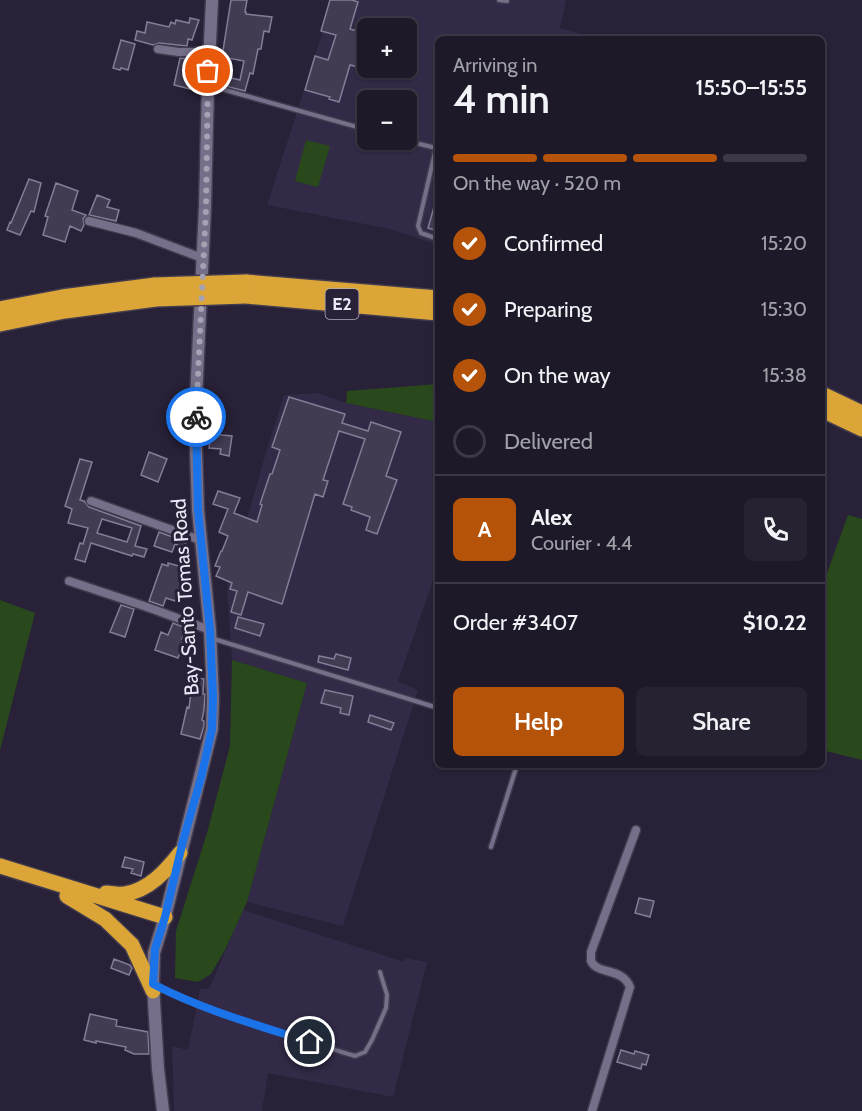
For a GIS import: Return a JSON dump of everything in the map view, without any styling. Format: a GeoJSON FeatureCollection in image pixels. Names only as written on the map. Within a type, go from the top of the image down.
{"type":"FeatureCollection","features":[{"type":"Feature","properties":{"kind":"highway","name":"E2"},"geometry":{"type":"LineString","coordinates":[[246,289],[435,313]]}},
{"type":"Feature","properties":{"kind":"highway","name":"E2"},"geometry":{"type":"LineString","coordinates":[[0,309],[62,297],[246,289],[435,298]]}},
{"type":"Feature","properties":{"kind":"highway","name":"E2"},"geometry":{"type":"LineString","coordinates":[[0,324],[156,292]]}},
{"type":"Feature","properties":{"kind":"highway"},"geometry":{"type":"LineString","coordinates":[[825,395],[862,413]]}},
{"type":"Feature","properties":{"kind":"highway"},"geometry":{"type":"LineString","coordinates":[[825,411],[862,429]]}},
{"type":"Feature","properties":{"kind":"highway"},"geometry":{"type":"LineString","coordinates":[[82,891],[125,894],[146,886],[166,871],[180,853]]}},
{"type":"Feature","properties":{"kind":"highway"},"geometry":{"type":"LineString","coordinates":[[0,866],[82,891],[164,921]]}},
{"type":"Feature","properties":{"kind":"highway"},"geometry":{"type":"LineString","coordinates":[[0,875],[67,896],[164,921]]}},
{"type":"Feature","properties":{"kind":"highway"},"geometry":{"type":"LineString","coordinates":[[67,896],[105,919],[132,945],[153,988]]}},
{"type":"Feature","properties":{"kind":"main road","name":"Bay-Santo Tomas Road"},"geometry":{"type":"LineString","coordinates":[[163,1111],[153,988],[155,949],[212,729],[210,634],[200,540],[195,420],[206,207],[212,0]]}},
{"type":"Feature","properties":{"kind":"street"},"geometry":{"type":"LineString","coordinates":[[158,49],[197,52],[209,56]]}},
{"type":"Feature","properties":{"kind":"street"},"geometry":{"type":"LineString","coordinates":[[89,221],[136,233],[202,258]]}},
{"type":"Feature","properties":{"kind":"street"},"geometry":{"type":"LineString","coordinates":[[91,501],[200,540]]}},
{"type":"Feature","properties":{"kind":"street"},"geometry":{"type":"LineString","coordinates":[[69,581],[147,607],[210,634]]}},
{"type":"Feature","properties":{"kind":"street"},"geometry":{"type":"LineString","coordinates":[[592,1111],[630,987],[627,979],[596,967],[591,961],[591,952],[636,830]]}},
{"type":"Feature","properties":{"kind":"lane"},"geometry":{"type":"LineString","coordinates":[[499,0],[507,1]]}},
{"type":"Feature","properties":{"kind":"lane"},"geometry":{"type":"LineString","coordinates":[[208,85],[357,127]]}},
{"type":"Feature","properties":{"kind":"lane"},"geometry":{"type":"LineString","coordinates":[[417,143],[435,148]]}},
{"type":"Feature","properties":{"kind":"lane"},"geometry":{"type":"LineString","coordinates":[[435,152],[418,226],[421,233],[435,238]]}},
{"type":"Feature","properties":{"kind":"lane"},"geometry":{"type":"LineString","coordinates":[[210,634],[435,707]]}},
{"type":"Feature","properties":{"kind":"lane"},"geometry":{"type":"LineString","coordinates":[[491,847],[516,768]]}},
{"type":"Feature","properties":{"kind":"lane"},"geometry":{"type":"LineString","coordinates":[[153,988],[275,1032],[355,1056],[365,1052],[386,1008],[387,995],[380,972]]}},
{"type":"Feature","properties":{"kind":"shaded area"},"geometry":{"type":"Polygon","coordinates":[[[333,0],[566,0],[560,28],[588,36],[435,36],[435,244],[390,229],[267,205],[333,0]]]}},
{"type":"Feature","properties":{"kind":"shaded area"},"geometry":{"type":"Polygon","coordinates":[[[318,393],[346,403],[435,421],[435,575],[398,681],[418,690],[343,926],[247,902],[307,683],[232,660],[227,588],[284,395],[318,393]]]}},
{"type":"Feature","properties":{"kind":"shaded area"},"geometry":{"type":"Polygon","coordinates":[[[243,910],[404,962],[405,958],[427,962],[393,1097],[268,1073],[262,1111],[174,1111],[172,1046],[188,1050],[200,989],[209,989],[243,910]]]}},
{"type":"Feature","properties":{"kind":"green space"},"geometry":{"type":"Polygon","coordinates":[[[306,140],[330,146],[318,187],[295,181],[306,140]]]}},
{"type":"Feature","properties":{"kind":"green space"},"geometry":{"type":"Polygon","coordinates":[[[435,384],[435,421],[346,403],[347,391],[435,384]]]}},
{"type":"Feature","properties":{"kind":"green space"},"geometry":{"type":"Polygon","coordinates":[[[848,515],[862,519],[862,760],[825,751],[825,579],[848,515]]]}},
{"type":"Feature","properties":{"kind":"green space"},"geometry":{"type":"Polygon","coordinates":[[[0,600],[35,613],[0,750],[0,600]]]}},
{"type":"Feature","properties":{"kind":"green space"},"geometry":{"type":"Polygon","coordinates":[[[232,660],[307,683],[247,902],[211,974],[198,982],[175,978],[176,931],[207,833],[230,746],[232,660]]]}},
{"type":"Feature","properties":{"kind":"building"},"geometry":{"type":"Polygon","coordinates":[[[231,0],[247,0],[246,14],[272,17],[269,32],[264,31],[261,49],[258,49],[253,74],[250,73],[245,91],[225,86],[227,77],[240,80],[244,61],[222,57],[231,0]]]}},
{"type":"Feature","properties":{"kind":"building"},"geometry":{"type":"Polygon","coordinates":[[[330,0],[358,2],[350,29],[357,31],[357,67],[350,65],[339,102],[305,90],[315,56],[328,60],[336,35],[321,31],[330,0]]]}},
{"type":"Feature","properties":{"kind":"building"},"geometry":{"type":"Polygon","coordinates":[[[190,18],[199,20],[192,40],[188,39],[187,46],[159,43],[153,45],[135,40],[137,31],[145,33],[147,22],[169,27],[171,22],[175,24],[176,20],[189,23],[190,18]]]}},
{"type":"Feature","properties":{"kind":"building"},"geometry":{"type":"Polygon","coordinates":[[[121,40],[135,44],[128,70],[113,68],[121,40]]]}},
{"type":"Feature","properties":{"kind":"building"},"geometry":{"type":"Polygon","coordinates":[[[180,58],[195,60],[192,75],[200,76],[198,91],[174,85],[180,58]]]}},
{"type":"Feature","properties":{"kind":"building"},"geometry":{"type":"Polygon","coordinates":[[[29,179],[41,183],[34,212],[31,211],[20,235],[7,230],[29,179]]]}},
{"type":"Feature","properties":{"kind":"building"},"geometry":{"type":"Polygon","coordinates":[[[56,183],[78,191],[72,210],[86,215],[81,231],[70,226],[65,242],[43,235],[48,217],[45,216],[56,183]]]}},
{"type":"Feature","properties":{"kind":"building"},"geometry":{"type":"Polygon","coordinates":[[[97,195],[110,200],[107,207],[119,210],[116,221],[89,215],[97,195]]]}},
{"type":"Feature","properties":{"kind":"building"},"geometry":{"type":"Polygon","coordinates":[[[435,204],[435,230],[428,228],[435,204]]]}},
{"type":"Feature","properties":{"kind":"building"},"geometry":{"type":"Polygon","coordinates":[[[289,397],[345,414],[342,423],[368,431],[371,422],[401,432],[386,476],[397,480],[377,534],[366,530],[370,517],[351,510],[352,507],[343,504],[365,439],[339,431],[323,480],[328,481],[323,497],[315,494],[282,604],[248,592],[241,615],[231,612],[237,591],[230,589],[232,583],[216,576],[220,567],[215,566],[228,536],[219,532],[228,509],[213,504],[218,491],[240,498],[234,513],[257,522],[262,505],[260,504],[280,450],[272,447],[289,397]]]}},
{"type":"Feature","properties":{"kind":"building"},"geometry":{"type":"Polygon","coordinates":[[[211,434],[232,436],[229,456],[220,454],[221,449],[209,448],[211,434]]]}},
{"type":"Feature","properties":{"kind":"building"},"geometry":{"type":"Polygon","coordinates":[[[149,452],[167,459],[158,482],[141,475],[149,452]]]}},
{"type":"Feature","properties":{"kind":"building"},"geometry":{"type":"Polygon","coordinates":[[[80,459],[92,462],[80,500],[89,507],[141,526],[135,546],[147,549],[144,557],[133,554],[132,556],[91,543],[85,562],[75,559],[88,528],[68,523],[72,509],[65,506],[80,459]],[[102,519],[97,533],[127,542],[132,528],[102,519]]]}},
{"type":"Feature","properties":{"kind":"building"},"geometry":{"type":"Polygon","coordinates":[[[159,532],[186,542],[184,548],[175,544],[172,552],[154,546],[159,532]]]}},
{"type":"Feature","properties":{"kind":"building"},"geometry":{"type":"Polygon","coordinates":[[[168,563],[189,569],[187,578],[183,577],[175,601],[166,598],[163,606],[149,601],[162,564],[168,566],[168,563]]]}},
{"type":"Feature","properties":{"kind":"building"},"geometry":{"type":"Polygon","coordinates":[[[121,605],[134,609],[125,637],[110,632],[121,605]]]}},
{"type":"Feature","properties":{"kind":"building"},"geometry":{"type":"Polygon","coordinates":[[[238,617],[264,624],[260,636],[235,628],[238,617]]]}},
{"type":"Feature","properties":{"kind":"building"},"geometry":{"type":"Polygon","coordinates":[[[173,623],[186,628],[182,639],[185,640],[178,658],[155,650],[161,632],[168,635],[173,623]]]}},
{"type":"Feature","properties":{"kind":"building"},"geometry":{"type":"Polygon","coordinates":[[[336,654],[351,658],[348,670],[318,662],[319,656],[334,659],[336,654]]]}},
{"type":"Feature","properties":{"kind":"building"},"geometry":{"type":"Polygon","coordinates":[[[193,677],[204,679],[202,720],[204,726],[200,739],[181,734],[187,707],[189,708],[193,677]]]}},
{"type":"Feature","properties":{"kind":"building"},"geometry":{"type":"Polygon","coordinates":[[[325,690],[353,696],[349,715],[340,713],[341,708],[321,703],[325,690]]]}},
{"type":"Feature","properties":{"kind":"building"},"geometry":{"type":"Polygon","coordinates":[[[370,715],[394,723],[391,730],[368,722],[370,715]]]}},
{"type":"Feature","properties":{"kind":"building"},"geometry":{"type":"Polygon","coordinates":[[[125,857],[144,862],[141,876],[131,873],[133,869],[122,867],[125,857]]]}},
{"type":"Feature","properties":{"kind":"building"},"geometry":{"type":"Polygon","coordinates":[[[639,898],[654,901],[650,917],[635,913],[639,898]]]}},
{"type":"Feature","properties":{"kind":"building"},"geometry":{"type":"Polygon","coordinates":[[[114,959],[130,965],[132,968],[129,975],[111,968],[114,959]]]}},
{"type":"Feature","properties":{"kind":"building"},"geometry":{"type":"Polygon","coordinates":[[[90,1014],[117,1020],[116,1026],[148,1032],[149,1054],[134,1054],[125,1050],[126,1047],[84,1040],[90,1014]]]}},
{"type":"Feature","properties":{"kind":"building"},"geometry":{"type":"Polygon","coordinates":[[[621,1050],[649,1055],[646,1065],[642,1064],[641,1069],[617,1062],[621,1050]]]}},
{"type":"Feature","properties":{"kind":"way so far"},"geometry":{"type":"LineString","coordinates":[[196,417],[206,207],[208,71]]}},
{"type":"Feature","properties":{"kind":"route"},"geometry":{"type":"LineString","coordinates":[[196,417],[198,510],[210,630],[212,729],[155,949],[153,984],[187,1001],[310,1042]]}}]}
